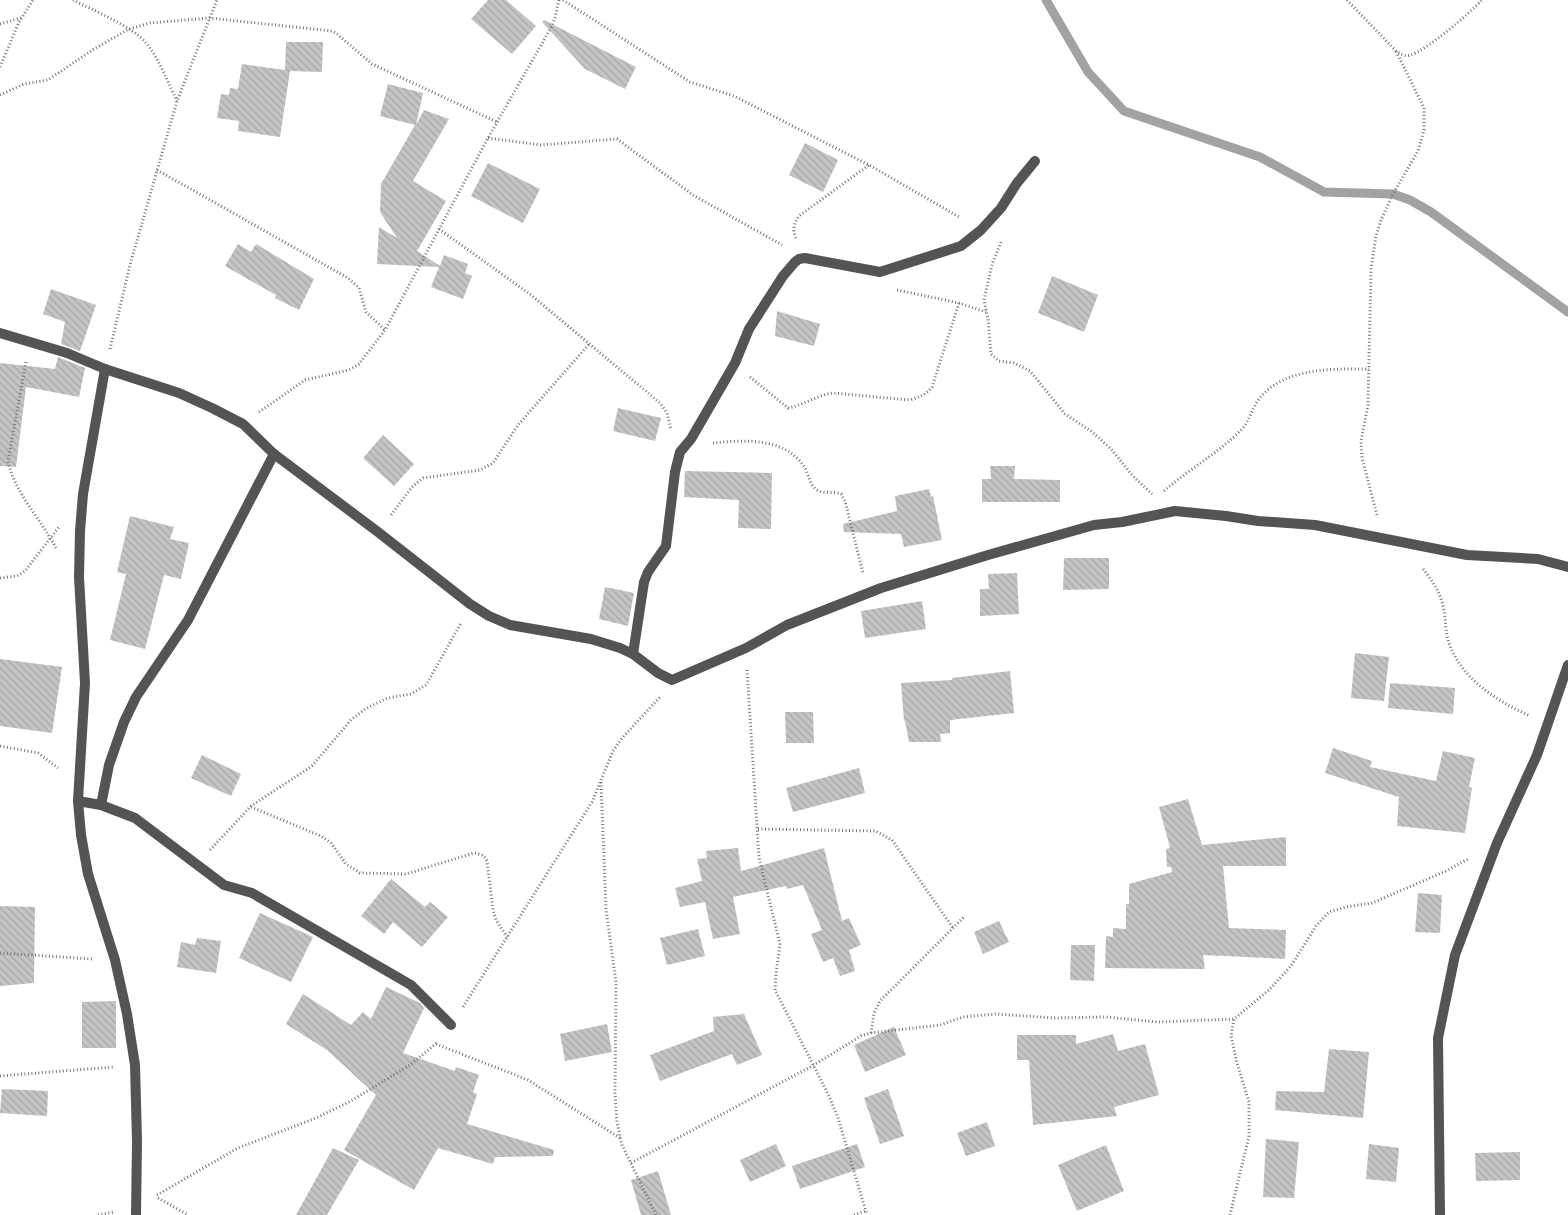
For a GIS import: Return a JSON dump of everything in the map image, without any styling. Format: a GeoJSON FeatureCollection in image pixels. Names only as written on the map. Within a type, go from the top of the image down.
{"type":"FeatureCollection","features":[{"type":"Feature","properties":{"kind":"street"},"geometry":{"type":"LineString","coordinates":[[633,654],[644,582],[648,572],[666,546],[675,472],[680,452],[687,445],[734,363],[749,329],[783,276],[799,259],[805,258],[880,272],[961,246],[981,230],[1002,208],[1017,183],[1035,161]]}},
{"type":"Feature","properties":{"kind":"street"},"geometry":{"type":"LineString","coordinates":[[0,334],[67,353],[105,369],[179,393],[212,408],[243,424],[274,454],[470,604],[489,616],[510,624],[591,639],[633,654],[658,673],[672,680],[746,648],[787,625],[868,593],[988,555],[1094,525],[1122,522],[1175,511],[1226,516],[1258,522],[1315,524],[1467,555],[1538,559],[1568,567]]}},
{"type":"Feature","properties":{"kind":"street"},"geometry":{"type":"LineString","coordinates":[[105,369],[83,494],[80,531],[79,578],[85,683],[78,801],[81,835],[88,874],[115,960],[127,1014],[135,1065],[136,1215]]}},
{"type":"Feature","properties":{"kind":"street"},"geometry":{"type":"LineString","coordinates":[[101,805],[108,765],[124,722],[136,697],[188,620],[274,454]]}},
{"type":"Feature","properties":{"kind":"street"},"geometry":{"type":"LineString","coordinates":[[1440,1215],[1438,1038],[1455,955],[1497,843],[1537,756],[1568,665]]}},
{"type":"Feature","properties":{"kind":"street"},"geometry":{"type":"LineString","coordinates":[[78,801],[101,805],[134,818],[224,885],[252,893],[411,985],[452,1025]]}},
{"type":"Feature","properties":{"kind":"path"},"geometry":{"type":"LineString","coordinates":[[0,67],[21,18],[33,0]]}},
{"type":"Feature","properties":{"kind":"path"},"geometry":{"type":"LineString","coordinates":[[73,0],[129,29],[145,41],[151,49],[177,102]]}},
{"type":"Feature","properties":{"kind":"path"},"geometry":{"type":"LineString","coordinates":[[105,369],[130,264],[177,102],[217,0]]}},
{"type":"Feature","properties":{"kind":"path"},"geometry":{"type":"LineString","coordinates":[[243,424],[305,380],[349,370],[356,366],[384,330],[488,138],[552,26],[559,0]]}},
{"type":"Feature","properties":{"kind":"path"},"geometry":{"type":"LineString","coordinates":[[563,0],[690,82],[734,96],[869,165],[981,230]]}},
{"type":"Feature","properties":{"kind":"path"},"geometry":{"type":"LineString","coordinates":[[1347,0],[1396,51],[1404,56],[1410,56],[1419,51],[1462,19],[1482,0]]}},
{"type":"Feature","properties":{"kind":"path"},"geometry":{"type":"LineString","coordinates":[[0,24],[21,18]]}},
{"type":"Feature","properties":{"kind":"path"},"geometry":{"type":"LineString","coordinates":[[0,95],[24,84],[48,80],[94,49],[129,29],[160,22],[209,18],[332,31],[378,67],[497,122]]}},
{"type":"Feature","properties":{"kind":"path"},"geometry":{"type":"LineString","coordinates":[[1384,539],[1362,458],[1361,441],[1368,405],[1371,269],[1376,236],[1381,220],[1393,194],[1418,151],[1424,130],[1424,108],[1396,51]]}},
{"type":"Feature","properties":{"kind":"path"},"geometry":{"type":"LineString","coordinates":[[488,138],[536,145],[617,140],[693,195],[787,248]]}},
{"type":"Feature","properties":{"kind":"path"},"geometry":{"type":"LineString","coordinates":[[798,242],[794,234],[794,227],[795,221],[799,216],[869,165]]}},
{"type":"Feature","properties":{"kind":"path"},"geometry":{"type":"LineString","coordinates":[[157,170],[348,278],[359,288],[366,312],[384,330]]}},
{"type":"Feature","properties":{"kind":"path"},"geometry":{"type":"LineString","coordinates":[[438,229],[532,295],[664,408],[679,460]]}},
{"type":"Feature","properties":{"kind":"path"},"geometry":{"type":"LineString","coordinates":[[1003,238],[992,264],[984,300],[990,332],[991,354],[999,361],[1014,363],[1030,371],[1065,414],[1091,431],[1111,449],[1133,476],[1156,498]]}},
{"type":"Feature","properties":{"kind":"path"},"geometry":{"type":"LineString","coordinates":[[880,272],[897,290],[959,303],[986,312]]}},
{"type":"Feature","properties":{"kind":"path"},"geometry":{"type":"LineString","coordinates":[[734,363],[788,408],[808,403],[826,394],[833,393],[910,400],[927,394],[932,387],[959,303]]}},
{"type":"Feature","properties":{"kind":"path"},"geometry":{"type":"LineString","coordinates":[[30,343],[8,461],[11,476],[51,538],[66,566],[79,578]]}},
{"type":"Feature","properties":{"kind":"path"},"geometry":{"type":"LineString","coordinates":[[378,532],[418,481],[430,476],[480,470],[493,463],[518,425],[590,343]]}},
{"type":"Feature","properties":{"kind":"path"},"geometry":{"type":"LineString","coordinates":[[1147,516],[1156,498],[1180,476],[1215,452],[1243,428],[1259,400],[1268,390],[1284,380],[1328,369],[1369,369]]}},
{"type":"Feature","properties":{"kind":"path"},"geometry":{"type":"LineString","coordinates":[[687,445],[743,441],[782,447],[793,453],[805,467],[814,487],[819,491],[839,493],[844,497],[868,593]]}},
{"type":"Feature","properties":{"kind":"path"},"geometry":{"type":"LineString","coordinates":[[0,578],[17,576],[24,571],[62,523]]}},
{"type":"Feature","properties":{"kind":"path"},"geometry":{"type":"LineString","coordinates":[[1403,543],[1430,578],[1440,596],[1444,608],[1448,641],[1466,673],[1485,691],[1513,708],[1548,724]]}},
{"type":"Feature","properties":{"kind":"path"},"geometry":{"type":"LineString","coordinates":[[196,865],[250,806],[312,766],[351,720],[365,709],[388,698],[411,694],[426,685],[470,604]]}},
{"type":"Feature","properties":{"kind":"path"},"geometry":{"type":"LineString","coordinates":[[746,648],[761,870],[780,944],[775,990],[814,1065],[838,1118],[866,1213],[854,1215]]}},
{"type":"Feature","properties":{"kind":"path"},"geometry":{"type":"LineString","coordinates":[[188,1215],[154,1196],[238,1148],[316,1118],[351,1101],[410,1064],[436,1044],[452,1025],[592,802],[614,751],[623,737],[678,678]]}},
{"type":"Feature","properties":{"kind":"path"},"geometry":{"type":"LineString","coordinates":[[0,746],[38,753],[79,783]]}},
{"type":"Feature","properties":{"kind":"path"},"geometry":{"type":"LineString","coordinates":[[601,781],[606,909],[616,982],[615,1094],[622,1145],[656,1215]]}},
{"type":"Feature","properties":{"kind":"path"},"geometry":{"type":"LineString","coordinates":[[250,806],[321,836],[331,843],[346,864],[360,873],[406,874],[474,854],[484,856],[487,861],[491,901],[496,920],[507,937]]}},
{"type":"Feature","properties":{"kind":"path"},"geometry":{"type":"LineString","coordinates":[[758,829],[876,831],[883,834],[892,840],[953,928]]}},
{"type":"Feature","properties":{"kind":"path"},"geometry":{"type":"LineString","coordinates":[[631,1163],[814,1065],[861,1036],[871,1033],[940,1026],[963,1017],[996,1014],[1054,1018],[1106,1017],[1158,1022],[1234,1019],[1269,990],[1291,966],[1316,926],[1329,912],[1372,902],[1411,887],[1446,872],[1497,843]]}},
{"type":"Feature","properties":{"kind":"path"},"geometry":{"type":"LineString","coordinates":[[871,1033],[874,1013],[880,1001],[965,916]]}},
{"type":"Feature","properties":{"kind":"path"},"geometry":{"type":"LineString","coordinates":[[0,953],[115,960]]}},
{"type":"Feature","properties":{"kind":"path"},"geometry":{"type":"LineString","coordinates":[[1230,1215],[1249,1136],[1249,1102],[1231,1036],[1234,1019]]}},
{"type":"Feature","properties":{"kind":"path"},"geometry":{"type":"LineString","coordinates":[[436,1044],[528,1080],[621,1138]]}},
{"type":"Feature","properties":{"kind":"path"},"geometry":{"type":"LineString","coordinates":[[0,1076],[135,1065]]}},
{"type":"Feature","properties":{"kind":"building"},"geometry":{"type":"Polygon","coordinates":[[[488,0],[506,0],[536,26],[512,54],[471,19],[488,0]]]}},
{"type":"Feature","properties":{"kind":"building"},"geometry":{"type":"Polygon","coordinates":[[[544,20],[636,67],[625,89],[585,69],[542,22],[544,20]]]}},
{"type":"Feature","properties":{"kind":"building"},"geometry":{"type":"Polygon","coordinates":[[[286,42],[323,42],[322,72],[290,71],[280,137],[238,131],[239,121],[217,118],[221,94],[229,95],[230,88],[238,89],[242,64],[285,70],[286,42]]]}},
{"type":"Feature","properties":{"kind":"building"},"geometry":{"type":"Polygon","coordinates":[[[388,84],[423,93],[416,125],[424,110],[449,119],[413,181],[446,201],[417,251],[440,266],[444,255],[468,264],[465,273],[472,276],[463,299],[431,287],[439,267],[377,264],[379,227],[397,238],[380,212],[381,184],[415,125],[380,116],[388,84]]]}},
{"type":"Feature","properties":{"kind":"building"},"geometry":{"type":"Polygon","coordinates":[[[805,143],[838,160],[823,192],[789,175],[805,143]]]}},
{"type":"Feature","properties":{"kind":"building"},"geometry":{"type":"Polygon","coordinates":[[[488,163],[540,189],[523,223],[471,196],[488,163]]]}},
{"type":"Feature","properties":{"kind":"building"},"geometry":{"type":"Polygon","coordinates":[[[238,244],[251,252],[256,244],[314,279],[299,310],[275,298],[276,295],[225,266],[238,244]]]}},
{"type":"Feature","properties":{"kind":"building"},"geometry":{"type":"Polygon","coordinates":[[[1052,276],[1098,295],[1084,332],[1038,313],[1052,276]]]}},
{"type":"Feature","properties":{"kind":"building"},"geometry":{"type":"Polygon","coordinates":[[[51,289],[96,305],[80,351],[61,344],[65,322],[43,314],[51,289]]]}},
{"type":"Feature","properties":{"kind":"building"},"geometry":{"type":"Polygon","coordinates":[[[777,311],[820,324],[814,346],[775,336],[777,311]]]}},
{"type":"Feature","properties":{"kind":"building"},"geometry":{"type":"Polygon","coordinates":[[[58,357],[85,368],[79,397],[26,387],[16,467],[0,466],[0,363],[55,369],[58,357]]]}},
{"type":"Feature","properties":{"kind":"building"},"geometry":{"type":"Polygon","coordinates":[[[618,408],[661,418],[655,441],[613,431],[618,408]]]}},
{"type":"Feature","properties":{"kind":"building"},"geometry":{"type":"Polygon","coordinates":[[[383,435],[414,464],[394,486],[363,458],[383,435]]]}},
{"type":"Feature","properties":{"kind":"building"},"geometry":{"type":"Polygon","coordinates":[[[990,466],[1015,466],[1014,479],[1060,480],[1060,502],[982,502],[982,479],[991,479],[990,466]]]}},
{"type":"Feature","properties":{"kind":"building"},"geometry":{"type":"Polygon","coordinates":[[[685,471],[772,473],[771,529],[738,528],[739,500],[684,497],[685,471]]]}},
{"type":"Feature","properties":{"kind":"building"},"geometry":{"type":"Polygon","coordinates":[[[929,489],[931,497],[933,496],[942,540],[904,547],[901,534],[844,532],[843,524],[897,511],[895,496],[929,489]]]}},
{"type":"Feature","properties":{"kind":"building"},"geometry":{"type":"Polygon","coordinates":[[[130,516],[174,527],[170,539],[189,543],[181,579],[164,575],[145,649],[110,640],[126,574],[117,572],[130,516]]]}},
{"type":"Feature","properties":{"kind":"building"},"geometry":{"type":"Polygon","coordinates":[[[1064,558],[1109,558],[1109,589],[1063,590],[1064,558]]]}},
{"type":"Feature","properties":{"kind":"building"},"geometry":{"type":"Polygon","coordinates":[[[1017,573],[1019,614],[980,616],[980,589],[989,589],[988,574],[1017,573]]]}},
{"type":"Feature","properties":{"kind":"building"},"geometry":{"type":"Polygon","coordinates":[[[605,587],[634,593],[628,626],[599,619],[605,587]]]}},
{"type":"Feature","properties":{"kind":"building"},"geometry":{"type":"Polygon","coordinates":[[[922,601],[926,629],[865,638],[861,611],[922,601]]]}},
{"type":"Feature","properties":{"kind":"building"},"geometry":{"type":"Polygon","coordinates":[[[1355,653],[1389,657],[1384,701],[1351,698],[1355,653]]]}},
{"type":"Feature","properties":{"kind":"building"},"geometry":{"type":"Polygon","coordinates":[[[0,659],[62,667],[52,733],[0,726],[0,659]]]}},
{"type":"Feature","properties":{"kind":"building"},"geometry":{"type":"Polygon","coordinates":[[[1010,671],[1014,713],[950,720],[950,733],[940,734],[941,742],[909,742],[904,721],[901,683],[952,680],[952,678],[1010,671]]]}},
{"type":"Feature","properties":{"kind":"building"},"geometry":{"type":"Polygon","coordinates":[[[1390,683],[1455,688],[1453,714],[1388,708],[1390,683]]]}},
{"type":"Feature","properties":{"kind":"building"},"geometry":{"type":"Polygon","coordinates":[[[785,712],[813,712],[814,743],[786,743],[785,712]]]}},
{"type":"Feature","properties":{"kind":"building"},"geometry":{"type":"Polygon","coordinates":[[[1333,748],[1372,761],[1370,767],[1436,781],[1443,751],[1475,758],[1469,787],[1472,788],[1465,833],[1397,826],[1399,797],[1325,773],[1333,748]]]}},
{"type":"Feature","properties":{"kind":"building"},"geometry":{"type":"Polygon","coordinates":[[[202,755],[241,774],[231,796],[191,778],[202,755]]]}},
{"type":"Feature","properties":{"kind":"building"},"geometry":{"type":"Polygon","coordinates":[[[859,768],[865,793],[793,812],[786,788],[859,768]]]}},
{"type":"Feature","properties":{"kind":"building"},"geometry":{"type":"Polygon","coordinates":[[[1188,799],[1202,845],[1286,837],[1286,866],[1223,866],[1229,928],[1286,930],[1285,959],[1203,955],[1205,969],[1105,968],[1106,936],[1113,937],[1113,928],[1126,929],[1126,904],[1129,904],[1129,884],[1172,872],[1171,867],[1167,867],[1166,849],[1170,848],[1159,807],[1188,799]]]}},
{"type":"Feature","properties":{"kind":"building"},"geometry":{"type":"Polygon","coordinates":[[[738,848],[741,871],[824,848],[842,921],[849,918],[861,945],[849,950],[855,971],[840,976],[833,958],[823,962],[811,934],[822,930],[803,885],[787,889],[786,886],[733,897],[740,934],[713,939],[705,902],[680,907],[675,888],[702,881],[697,859],[707,858],[706,851],[738,848]]]}},
{"type":"Feature","properties":{"kind":"building"},"geometry":{"type":"Polygon","coordinates":[[[391,879],[425,907],[430,902],[448,917],[422,947],[393,922],[384,934],[361,916],[391,879]]]}},
{"type":"Feature","properties":{"kind":"building"},"geometry":{"type":"Polygon","coordinates":[[[1418,893],[1442,895],[1440,933],[1415,932],[1418,893]]]}},
{"type":"Feature","properties":{"kind":"building"},"geometry":{"type":"Polygon","coordinates":[[[0,906],[35,907],[34,983],[0,986],[0,906]]]}},
{"type":"Feature","properties":{"kind":"building"},"geometry":{"type":"Polygon","coordinates":[[[260,913],[313,937],[291,982],[239,958],[260,913]]]}},
{"type":"Feature","properties":{"kind":"building"},"geometry":{"type":"Polygon","coordinates":[[[999,921],[1009,942],[983,954],[974,932],[999,921]]]}},
{"type":"Feature","properties":{"kind":"building"},"geometry":{"type":"Polygon","coordinates":[[[698,929],[705,956],[667,965],[660,938],[698,929]]]}},
{"type":"Feature","properties":{"kind":"building"},"geometry":{"type":"Polygon","coordinates":[[[197,938],[221,941],[216,973],[177,967],[181,942],[195,945],[197,938]]]}},
{"type":"Feature","properties":{"kind":"building"},"geometry":{"type":"Polygon","coordinates":[[[1071,945],[1095,945],[1094,981],[1070,980],[1071,945]]]}},
{"type":"Feature","properties":{"kind":"building"},"geometry":{"type":"Polygon","coordinates":[[[386,987],[420,1003],[424,1008],[403,1053],[455,1071],[456,1067],[479,1075],[473,1092],[477,1094],[467,1124],[554,1150],[553,1156],[495,1157],[493,1164],[438,1148],[414,1190],[344,1150],[376,1095],[327,1050],[286,1024],[303,994],[351,1025],[363,1012],[371,1019],[386,987]]]}},
{"type":"Feature","properties":{"kind":"building"},"geometry":{"type":"Polygon","coordinates":[[[116,1001],[116,1048],[82,1048],[82,1002],[116,1001]]]}},
{"type":"Feature","properties":{"kind":"building"},"geometry":{"type":"Polygon","coordinates":[[[744,1014],[762,1055],[737,1065],[732,1054],[660,1081],[650,1055],[714,1031],[713,1017],[744,1014]]]}},
{"type":"Feature","properties":{"kind":"building"},"geometry":{"type":"Polygon","coordinates":[[[607,1024],[612,1052],[565,1061],[560,1034],[607,1024]]]}},
{"type":"Feature","properties":{"kind":"building"},"geometry":{"type":"Polygon","coordinates":[[[894,1027],[906,1055],[865,1072],[854,1045],[894,1027]]]}},
{"type":"Feature","properties":{"kind":"building"},"geometry":{"type":"Polygon","coordinates":[[[1113,1034],[1118,1051],[1145,1044],[1159,1095],[1114,1107],[1117,1116],[1033,1125],[1029,1060],[1017,1060],[1017,1035],[1076,1035],[1076,1044],[1113,1034]]]}},
{"type":"Feature","properties":{"kind":"building"},"geometry":{"type":"Polygon","coordinates":[[[1329,1049],[1369,1052],[1363,1118],[1275,1110],[1276,1091],[1324,1092],[1329,1049]]]}},
{"type":"Feature","properties":{"kind":"building"},"geometry":{"type":"Polygon","coordinates":[[[2,1089],[48,1091],[47,1116],[0,1113],[2,1089]]]}},
{"type":"Feature","properties":{"kind":"building"},"geometry":{"type":"Polygon","coordinates":[[[888,1089],[904,1136],[880,1144],[864,1098],[888,1089]]]}},
{"type":"Feature","properties":{"kind":"building"},"geometry":{"type":"Polygon","coordinates":[[[987,1122],[995,1146],[966,1156],[957,1133],[987,1122]]]}},
{"type":"Feature","properties":{"kind":"building"},"geometry":{"type":"Polygon","coordinates":[[[1266,1139],[1299,1142],[1294,1198],[1263,1197],[1266,1139]]]}},
{"type":"Feature","properties":{"kind":"building"},"geometry":{"type":"Polygon","coordinates":[[[776,1144],[786,1166],[750,1182],[740,1160],[776,1144]]]}},
{"type":"Feature","properties":{"kind":"building"},"geometry":{"type":"Polygon","coordinates":[[[857,1144],[865,1167],[800,1189],[792,1166],[857,1144]]]}},
{"type":"Feature","properties":{"kind":"building"},"geometry":{"type":"Polygon","coordinates":[[[1369,1144],[1399,1148],[1396,1182],[1366,1179],[1369,1144]]]}},
{"type":"Feature","properties":{"kind":"building"},"geometry":{"type":"Polygon","coordinates":[[[1106,1145],[1124,1191],[1077,1211],[1058,1165],[1106,1145]]]}},
{"type":"Feature","properties":{"kind":"building"},"geometry":{"type":"Polygon","coordinates":[[[333,1148],[359,1160],[327,1215],[296,1215],[333,1148]]]}},
{"type":"Feature","properties":{"kind":"building"},"geometry":{"type":"Polygon","coordinates":[[[1520,1152],[1520,1180],[1476,1181],[1475,1153],[1520,1152]]]}},
{"type":"Feature","properties":{"kind":"building"},"geometry":{"type":"Polygon","coordinates":[[[658,1171],[671,1215],[641,1215],[631,1180],[658,1171]]]}},
{"type":"Feature","properties":{"kind":"waterway"},"geometry":{"type":"LineString","coordinates":[[1046,0],[1088,72],[1124,111],[1260,157],[1324,192],[1393,194],[1410,200],[1431,212],[1568,312]]}}]}
